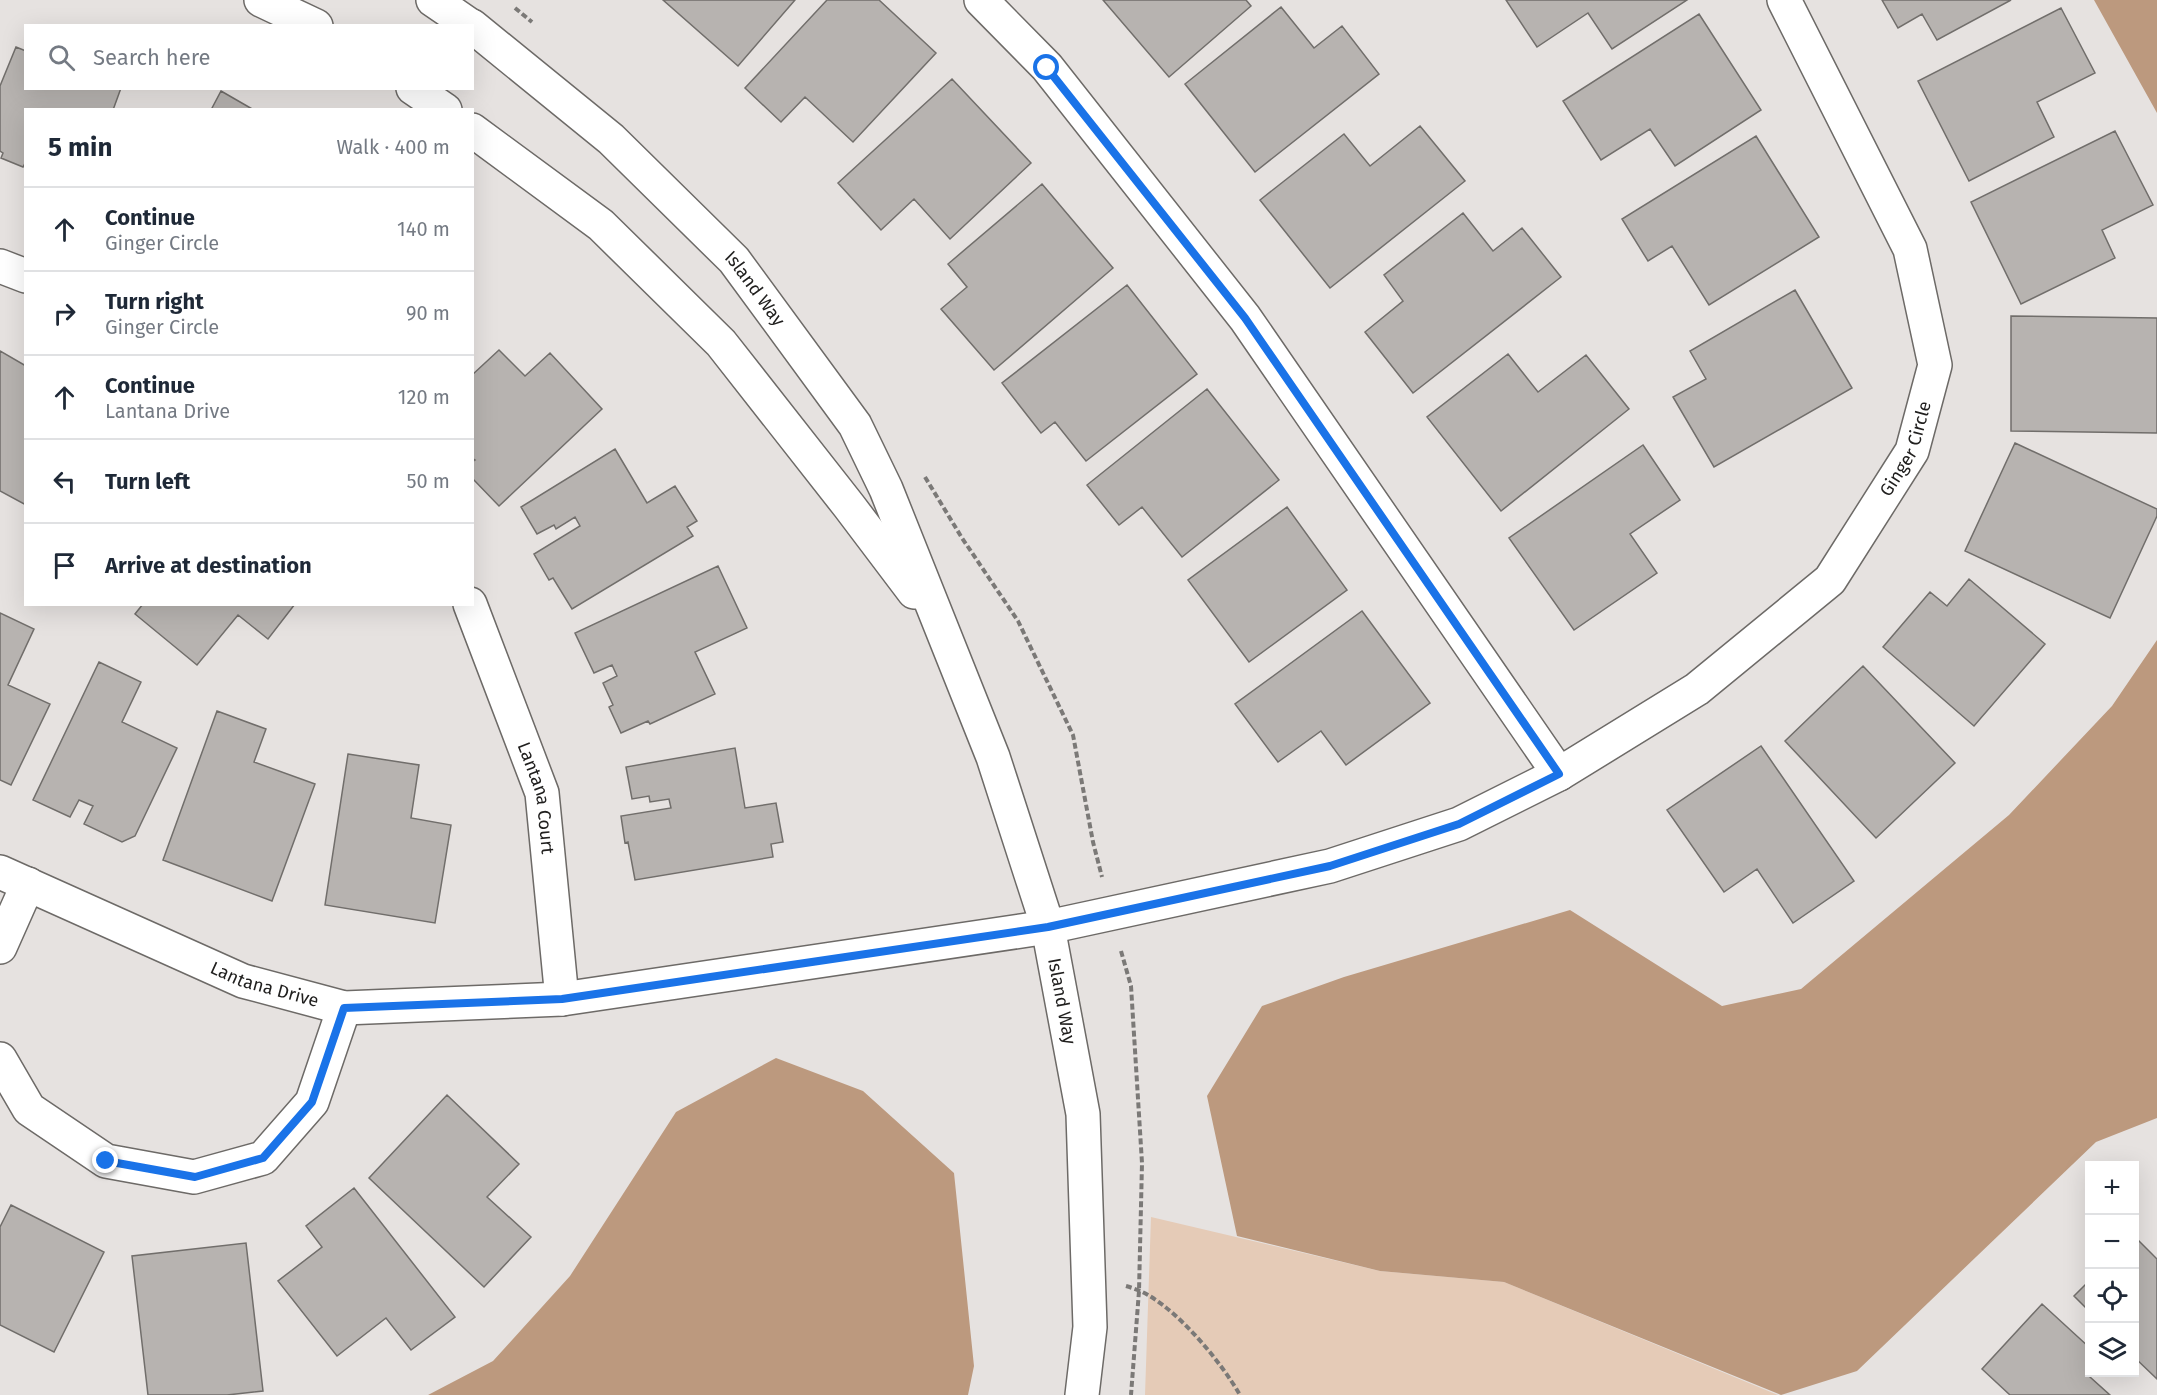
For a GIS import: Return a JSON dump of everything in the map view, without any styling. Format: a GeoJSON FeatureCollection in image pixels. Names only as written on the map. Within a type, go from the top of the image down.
{"type":"FeatureCollection","features":[{"type":"Feature","properties":{"kind":"street"},"geometry":{"type":"LineString","coordinates":[[261,0],[312,24]]}},
{"type":"Feature","properties":{"kind":"street","name":"Island Way"},"geometry":{"type":"LineString","coordinates":[[433,0],[469,24]]}},
{"type":"Feature","properties":{"kind":"street"},"geometry":{"type":"LineString","coordinates":[[981,0],[1047,68],[1245,318],[1559,774]]}},
{"type":"Feature","properties":{"kind":"street","name":"Ginger Circle"},"geometry":{"type":"LineString","coordinates":[[1048,927],[1330,866],[1459,824],[1559,774],[1697,689],[1830,580],[1912,451],[1935,365],[1910,249],[1784,0]]}},
{"type":"Feature","properties":{"kind":"street","name":"Island Way"},"geometry":{"type":"LineString","coordinates":[[474,28],[611,139],[734,260],[855,424],[886,489],[993,757],[1048,927],[1083,1114],[1090,1327],[1082,1395]]}},
{"type":"Feature","properties":{"kind":"street"},"geometry":{"type":"LineString","coordinates":[[416,90],[442,108]]}},
{"type":"Feature","properties":{"kind":"street","name":"Island Way"},"geometry":{"type":"LineString","coordinates":[[474,131],[601,225],[721,344],[939,624]]}},
{"type":"Feature","properties":{"kind":"street"},"geometry":{"type":"LineString","coordinates":[[0,266],[24,275]]}},
{"type":"Feature","properties":{"kind":"street","name":"Lantana Court"},"geometry":{"type":"LineString","coordinates":[[471,606],[542,793],[562,999]]}},
{"type":"Feature","properties":{"kind":"street"},"geometry":{"type":"LineString","coordinates":[[0,947],[14,878]]}},
{"type":"Feature","properties":{"kind":"street","name":"Lantana Drive"},"geometry":{"type":"LineString","coordinates":[[14,878],[243,981],[344,1008],[562,999],[1048,927]]}},
{"type":"Feature","properties":{"kind":"street"},"geometry":{"type":"LineString","coordinates":[[0,1059],[29,1108],[106,1161],[195,1177],[263,1158],[312,1102],[344,1008]]}},
{"type":"Feature","properties":{"kind":"path"},"geometry":{"type":"LineString","coordinates":[[1088,1271],[1148,1295],[1183,1322],[1231,1380],[1240,1395]]}},
{"type":"Feature","properties":{"kind":"path"},"geometry":{"type":"LineString","coordinates":[[1131,1395],[1139,1291]]}},
{"type":"Feature","properties":{"kind":"shaded area"},"geometry":{"type":"Polygon","coordinates":[[[2094,0],[2157,0],[2157,113],[2094,0]]]}},
{"type":"Feature","properties":{"kind":"shaded area"},"geometry":{"type":"Polygon","coordinates":[[[2157,640],[2157,1118],[2096,1142],[1857,1371],[1781,1395],[1504,1282],[1380,1271],[1237,1236],[1207,1096],[1262,1006],[1344,977],[1570,910],[1722,1006],[1801,989],[2009,815],[2112,706],[2157,640]]]}},
{"type":"Feature","properties":{"kind":"shaded area"},"geometry":{"type":"Polygon","coordinates":[[[776,1058],[863,1091],[954,1173],[974,1366],[968,1395],[428,1395],[493,1361],[570,1276],[676,1112],[776,1058]]]}},
{"type":"Feature","properties":{"kind":"shaded area"},"geometry":{"type":"Polygon","coordinates":[[[1151,1217],[1380,1271],[1504,1282],[1778,1395],[1145,1395],[1151,1217]]]}},
{"type":"Feature","properties":{"kind":"building"},"geometry":{"type":"Polygon","coordinates":[[[663,0],[795,0],[738,66],[663,0]]]}},
{"type":"Feature","properties":{"kind":"building"},"geometry":{"type":"Polygon","coordinates":[[[827,0],[879,0],[936,53],[853,142],[805,97],[781,122],[745,88],[827,0]]]}},
{"type":"Feature","properties":{"kind":"building"},"geometry":{"type":"Polygon","coordinates":[[[1103,0],[1246,0],[1251,6],[1169,77],[1103,0]]]}},
{"type":"Feature","properties":{"kind":"building"},"geometry":{"type":"Polygon","coordinates":[[[1506,0],[1687,0],[1612,49],[1588,13],[1537,47],[1506,0]]]}},
{"type":"Feature","properties":{"kind":"building"},"geometry":{"type":"Polygon","coordinates":[[[1882,0],[2011,0],[1937,40],[1922,14],[1898,28],[1882,0]]]}},
{"type":"Feature","properties":{"kind":"building"},"geometry":{"type":"Polygon","coordinates":[[[1281,7],[1314,48],[1342,26],[1379,74],[1255,172],[1185,84],[1281,7]]]}},
{"type":"Feature","properties":{"kind":"building"},"geometry":{"type":"Polygon","coordinates":[[[2061,8],[2095,73],[2037,102],[2054,137],[1969,181],[1918,81],[2061,8]]]}},
{"type":"Feature","properties":{"kind":"building"},"geometry":{"type":"Polygon","coordinates":[[[1699,14],[1761,110],[1675,166],[1650,129],[1601,160],[1563,101],[1699,14]]]}},
{"type":"Feature","properties":{"kind":"building"},"geometry":{"type":"Polygon","coordinates":[[[16,47],[24,50],[24,90],[120,90],[114,108],[24,108],[23,167],[1,158],[3,153],[0,151],[0,86],[16,47]]]}},
{"type":"Feature","properties":{"kind":"building"},"geometry":{"type":"Polygon","coordinates":[[[952,79],[1031,163],[950,239],[914,199],[881,230],[838,183],[952,79]]]}},
{"type":"Feature","properties":{"kind":"building"},"geometry":{"type":"Polygon","coordinates":[[[221,91],[251,108],[212,108],[221,91]]]}},
{"type":"Feature","properties":{"kind":"building"},"geometry":{"type":"Polygon","coordinates":[[[1420,126],[1465,181],[1330,288],[1260,200],[1344,134],[1370,166],[1420,126]]]}},
{"type":"Feature","properties":{"kind":"building"},"geometry":{"type":"Polygon","coordinates":[[[2115,131],[2153,205],[2102,230],[2115,258],[2021,304],[1971,202],[2115,131]]]}},
{"type":"Feature","properties":{"kind":"building"},"geometry":{"type":"Polygon","coordinates":[[[1756,136],[1819,237],[1709,305],[1672,246],[1648,261],[1622,219],[1756,136]]]}},
{"type":"Feature","properties":{"kind":"building"},"geometry":{"type":"Polygon","coordinates":[[[1042,184],[1113,268],[994,370],[941,309],[967,287],[948,264],[1042,184]]]}},
{"type":"Feature","properties":{"kind":"building"},"geometry":{"type":"Polygon","coordinates":[[[1463,213],[1493,251],[1522,228],[1561,277],[1413,393],[1365,332],[1403,301],[1384,275],[1463,213]]]}},
{"type":"Feature","properties":{"kind":"building"},"geometry":{"type":"Polygon","coordinates":[[[1127,285],[1197,374],[1086,461],[1055,422],[1041,433],[1002,383],[1127,285]]]}},
{"type":"Feature","properties":{"kind":"building"},"geometry":{"type":"Polygon","coordinates":[[[1795,290],[1852,388],[1714,467],[1673,397],[1706,379],[1690,351],[1795,290]]]}},
{"type":"Feature","properties":{"kind":"building"},"geometry":{"type":"Polygon","coordinates":[[[2011,316],[2157,318],[2157,433],[2011,431],[2011,316]]]}},
{"type":"Feature","properties":{"kind":"building"},"geometry":{"type":"Polygon","coordinates":[[[499,350],[525,376],[550,353],[602,409],[499,506],[474,480],[474,373],[499,350]]]}},
{"type":"Feature","properties":{"kind":"building"},"geometry":{"type":"Polygon","coordinates":[[[0,351],[24,365],[24,504],[0,491],[0,351]]]}},
{"type":"Feature","properties":{"kind":"building"},"geometry":{"type":"Polygon","coordinates":[[[1508,354],[1538,392],[1586,355],[1629,409],[1501,511],[1427,417],[1508,354]]]}},
{"type":"Feature","properties":{"kind":"building"},"geometry":{"type":"Polygon","coordinates":[[[1207,389],[1279,480],[1182,557],[1142,507],[1119,525],[1087,485],[1207,389]]]}},
{"type":"Feature","properties":{"kind":"building"},"geometry":{"type":"Polygon","coordinates":[[[2015,443],[2157,509],[2157,516],[2110,618],[1965,551],[2015,443]]]}},
{"type":"Feature","properties":{"kind":"building"},"geometry":{"type":"Polygon","coordinates":[[[1643,445],[1680,500],[1630,534],[1657,573],[1574,630],[1509,538],[1643,445]]]}},
{"type":"Feature","properties":{"kind":"building"},"geometry":{"type":"Polygon","coordinates":[[[615,449],[647,503],[675,486],[697,521],[687,527],[693,536],[572,609],[553,578],[549,580],[534,554],[580,526],[575,517],[556,529],[554,525],[537,534],[521,507],[615,449]]]}},
{"type":"Feature","properties":{"kind":"building"},"geometry":{"type":"Polygon","coordinates":[[[1287,507],[1347,590],[1249,662],[1188,580],[1287,507]]]}},
{"type":"Feature","properties":{"kind":"building"},"geometry":{"type":"Polygon","coordinates":[[[718,566],[747,628],[695,652],[715,694],[650,724],[648,721],[621,733],[609,707],[613,705],[603,683],[617,676],[612,665],[594,673],[575,633],[718,566]]]}},
{"type":"Feature","properties":{"kind":"building"},"geometry":{"type":"Polygon","coordinates":[[[1969,579],[2045,644],[1974,726],[1883,647],[1930,592],[1947,606],[1969,579]]]}},
{"type":"Feature","properties":{"kind":"building"},"geometry":{"type":"Polygon","coordinates":[[[141,606],[293,606],[268,639],[238,615],[197,665],[135,614],[141,606]]]}},
{"type":"Feature","properties":{"kind":"building"},"geometry":{"type":"Polygon","coordinates":[[[1362,611],[1430,703],[1346,765],[1321,731],[1278,762],[1235,704],[1362,611]]]}},
{"type":"Feature","properties":{"kind":"building"},"geometry":{"type":"Polygon","coordinates":[[[0,613],[34,629],[8,685],[50,704],[11,785],[0,780],[0,613]]]}},
{"type":"Feature","properties":{"kind":"building"},"geometry":{"type":"Polygon","coordinates":[[[99,662],[141,682],[122,722],[177,748],[135,836],[122,842],[84,824],[93,806],[79,800],[70,817],[33,800],[99,662]]]}},
{"type":"Feature","properties":{"kind":"building"},"geometry":{"type":"Polygon","coordinates":[[[1863,666],[1955,763],[1876,838],[1785,741],[1863,666]]]}},
{"type":"Feature","properties":{"kind":"building"},"geometry":{"type":"Polygon","coordinates":[[[217,711],[266,729],[254,762],[315,784],[272,901],[163,860],[217,711]]]}},
{"type":"Feature","properties":{"kind":"building"},"geometry":{"type":"Polygon","coordinates":[[[1761,746],[1854,881],[1793,923],[1757,869],[1724,892],[1667,810],[1761,746]]]}},
{"type":"Feature","properties":{"kind":"building"},"geometry":{"type":"Polygon","coordinates":[[[735,748],[745,808],[776,803],[783,842],[771,844],[773,857],[635,880],[628,842],[625,843],[621,816],[671,808],[669,799],[650,802],[649,796],[632,799],[626,767],[735,748]]]}},
{"type":"Feature","properties":{"kind":"building"},"geometry":{"type":"Polygon","coordinates":[[[348,754],[419,765],[411,818],[451,825],[435,923],[325,905],[348,754]]]}},
{"type":"Feature","properties":{"kind":"building"},"geometry":{"type":"Polygon","coordinates":[[[447,1095],[519,1164],[487,1197],[531,1237],[484,1287],[369,1178],[447,1095]]]}},
{"type":"Feature","properties":{"kind":"building"},"geometry":{"type":"Polygon","coordinates":[[[354,1188],[455,1317],[411,1350],[386,1318],[337,1356],[278,1281],[322,1247],[306,1226],[354,1188]]]}},
{"type":"Feature","properties":{"kind":"building"},"geometry":{"type":"Polygon","coordinates":[[[11,1205],[104,1252],[54,1352],[0,1325],[0,1227],[11,1205]]]}},
{"type":"Feature","properties":{"kind":"building"},"geometry":{"type":"Polygon","coordinates":[[[2139,1241],[2157,1259],[2157,1379],[2139,1362],[2139,1241]]]}},
{"type":"Feature","properties":{"kind":"building"},"geometry":{"type":"Polygon","coordinates":[[[246,1243],[263,1391],[227,1395],[148,1395],[132,1256],[246,1243]]]}},
{"type":"Feature","properties":{"kind":"building"},"geometry":{"type":"Polygon","coordinates":[[[2085,1285],[2085,1307],[2074,1296],[2085,1285]]]}},
{"type":"Feature","properties":{"kind":"building"},"geometry":{"type":"Polygon","coordinates":[[[2042,1304],[2085,1343],[2085,1377],[2090,1377],[2110,1395],[2010,1395],[1982,1369],[2042,1304]]]}},
{"type":"Feature","properties":{"kind":"route"},"geometry":{"type":"LineString","coordinates":[[106,1161],[195,1177],[263,1158],[312,1102],[344,1008],[562,999],[1048,927],[1330,866],[1459,824],[1559,774],[1245,318],[1047,68]]}}]}
